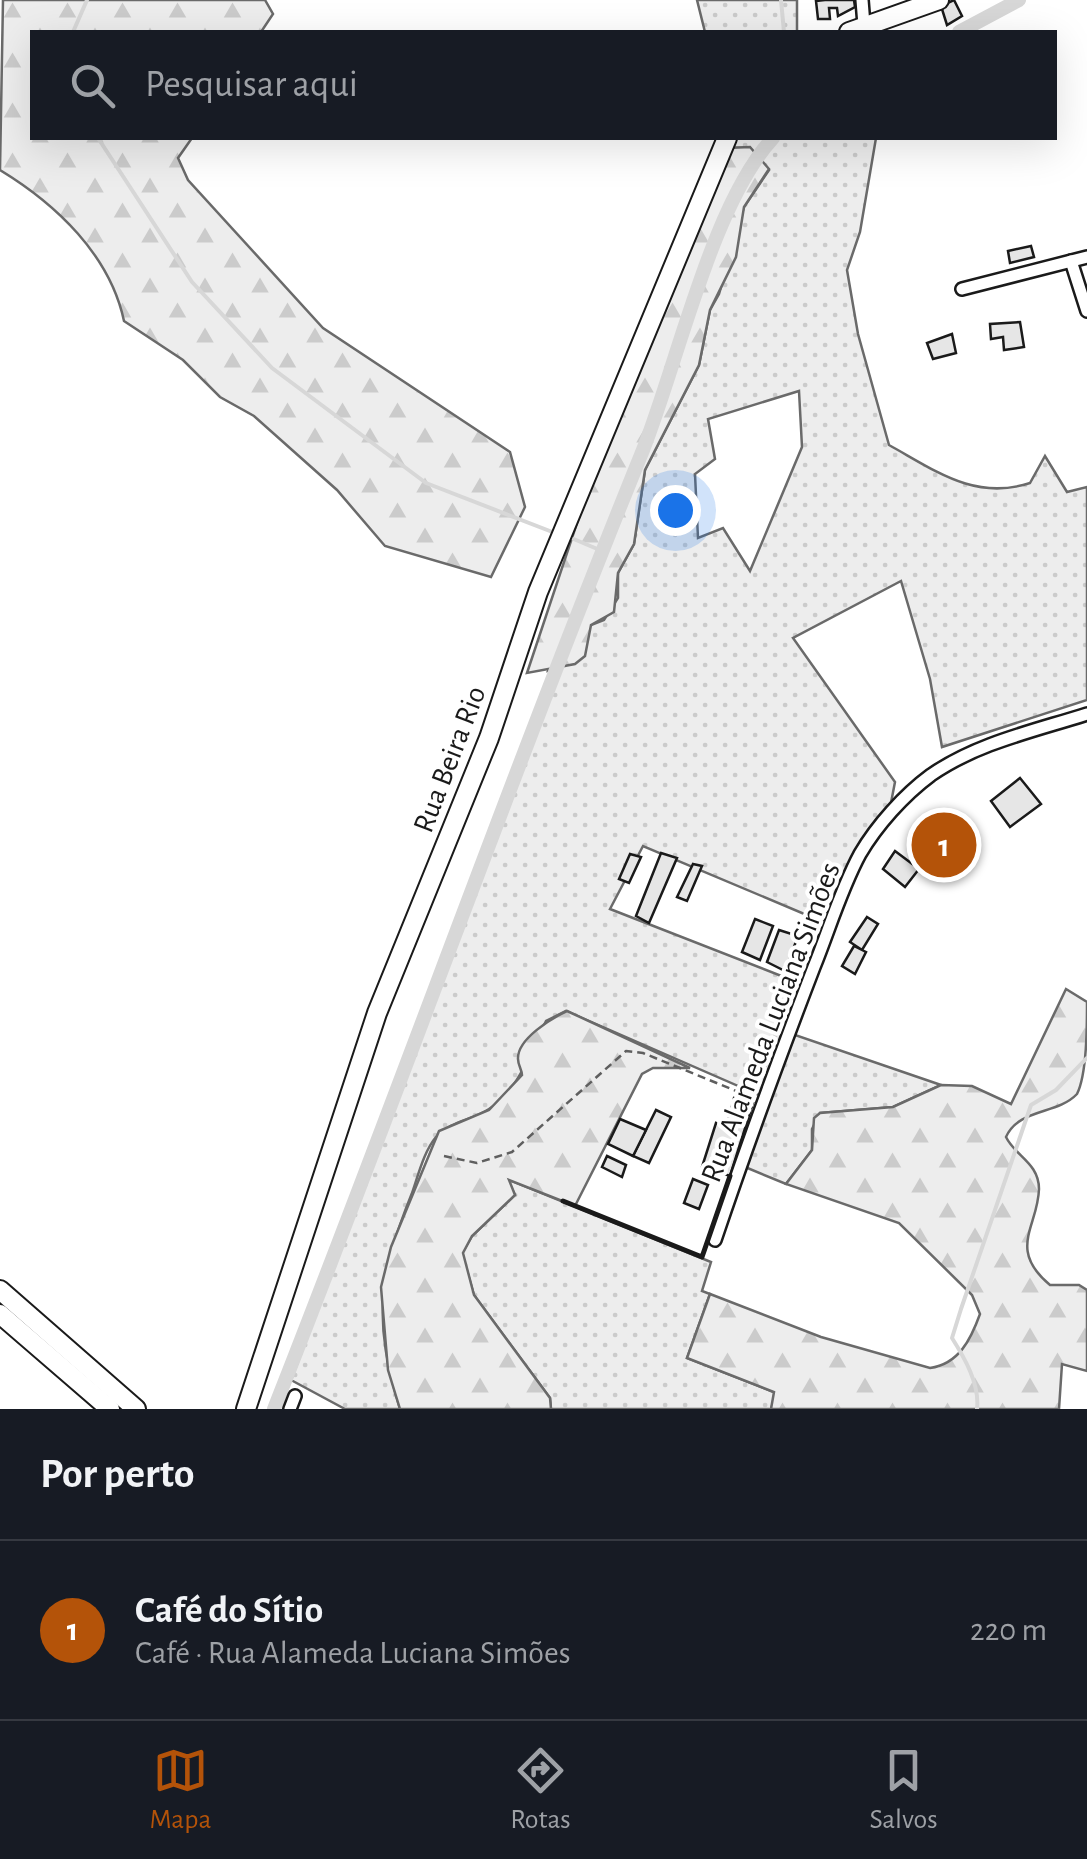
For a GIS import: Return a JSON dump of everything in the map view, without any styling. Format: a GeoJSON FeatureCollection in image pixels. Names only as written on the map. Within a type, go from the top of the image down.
{"type":"FeatureCollection","features":[{"type":"Feature","properties":{"kind":"street"},"geometry":{"type":"LineString","coordinates":[[856,29],[862,0]]}},
{"type":"Feature","properties":{"kind":"street"},"geometry":{"type":"LineString","coordinates":[[856,29],[939,0]]}},
{"type":"Feature","properties":{"kind":"street","name":"Rua Beira Rio"},"geometry":{"type":"LineString","coordinates":[[246,1409],[378,1013],[490,738],[538,592],[698,197],[726,140]]}},
{"type":"Feature","properties":{"kind":"street"},"geometry":{"type":"LineString","coordinates":[[962,289],[1087,257]]}},
{"type":"Feature","properties":{"kind":"street"},"geometry":{"type":"LineString","coordinates":[[1070,261],[1087,312]]}},
{"type":"Feature","properties":{"kind":"street","name":"Rua Alameda Luciana Simões"},"geometry":{"type":"LineString","coordinates":[[715,1240],[762,1102],[860,855],[884,820],[928,777],[953,762],[987,746],[1087,714]]}},
{"type":"Feature","properties":{"kind":"street"},"geometry":{"type":"LineString","coordinates":[[0,1290],[136,1409]]}},
{"type":"Feature","properties":{"kind":"street"},"geometry":{"type":"LineString","coordinates":[[0,1314],[110,1409]]}},
{"type":"Feature","properties":{"kind":"street"},"geometry":{"type":"LineString","coordinates":[[290,1409],[295,1396]]}},
{"type":"Feature","properties":{"kind":"path"},"geometry":{"type":"LineString","coordinates":[[444,1156],[478,1164],[512,1152],[626,1051],[644,1053],[762,1102]]}},
{"type":"Feature","properties":{"kind":"green space"},"geometry":{"type":"Polygon","coordinates":[[[3,0],[265,0],[273,14],[262,30],[30,30],[30,140],[191,140],[178,158],[188,180],[323,328],[510,452],[525,507],[491,577],[385,546],[337,490],[254,416],[220,397],[183,360],[124,321],[107,274],[78,233],[41,199],[0,170],[3,0]]]}},
{"type":"Feature","properties":{"kind":"green space"},"geometry":{"type":"Polygon","coordinates":[[[697,0],[797,0],[797,30],[704,30],[697,0]]]}},
{"type":"Feature","properties":{"kind":"green space"},"geometry":{"type":"Polygon","coordinates":[[[732,140],[876,140],[860,232],[847,270],[858,334],[889,445],[956,481],[974,486],[1010,488],[1030,483],[1045,456],[1067,492],[1087,487],[1087,700],[942,747],[930,679],[901,581],[793,638],[895,782],[889,813],[853,861],[828,924],[643,846],[610,909],[807,986],[792,1034],[941,1085],[893,1107],[820,1113],[812,1129],[812,1150],[786,1184],[745,1167],[768,1099],[566,1011],[546,1021],[509,1091],[489,1109],[442,1131],[422,1164],[392,1250],[383,1300],[386,1350],[400,1409],[345,1409],[291,1380],[558,677],[555,670],[548,671],[550,666],[556,666],[591,625],[604,620],[618,598],[618,573],[634,544],[645,470],[699,365],[710,310],[719,294],[744,207],[769,170],[750,148],[726,148],[732,140]],[[799,391],[708,419],[715,459],[695,474],[698,538],[723,528],[750,571],[802,447],[799,391]]]}},
{"type":"Feature","properties":{"kind":"green space"},"geometry":{"type":"Polygon","coordinates":[[[750,147],[769,169],[744,207],[736,257],[710,310],[699,365],[645,470],[634,544],[618,573],[614,612],[591,625],[585,656],[575,664],[527,673],[584,502],[726,148],[750,147]]]}},
{"type":"Feature","properties":{"kind":"green space"},"geometry":{"type":"Polygon","coordinates":[[[1066,989],[1087,1002],[1085,1062],[1077,1094],[1059,1106],[1020,1121],[1006,1137],[1038,1180],[1028,1238],[1030,1260],[1050,1285],[1079,1285],[1087,1290],[1087,1371],[1062,1364],[1059,1409],[771,1409],[774,1392],[687,1358],[710,1294],[821,1337],[930,1368],[956,1356],[980,1314],[972,1295],[899,1223],[786,1184],[812,1150],[814,1118],[820,1113],[893,1107],[941,1085],[972,1086],[1011,1104],[1066,989]]]}},
{"type":"Feature","properties":{"kind":"green space"},"geometry":{"type":"Polygon","coordinates":[[[567,1011],[690,1068],[653,1068],[642,1074],[575,1206],[509,1180],[515,1195],[472,1236],[463,1253],[474,1295],[550,1398],[551,1409],[400,1409],[388,1370],[381,1287],[391,1247],[439,1131],[489,1110],[522,1075],[518,1059],[523,1044],[567,1011]]]}},
{"type":"Feature","properties":{"kind":"green space"},"geometry":{"type":"Polygon","coordinates":[[[507,1179],[711,1262],[702,1291],[710,1294],[687,1358],[776,1393],[771,1409],[551,1409],[550,1398],[474,1295],[462,1253],[472,1236],[515,1195],[507,1179]]]}},
{"type":"Feature","properties":{"kind":"building"},"geometry":{"type":"Polygon","coordinates":[[[854,0],[855,7],[838,16],[837,8],[829,8],[830,19],[818,19],[816,1],[854,0]]]}},
{"type":"Feature","properties":{"kind":"building"},"geometry":{"type":"Polygon","coordinates":[[[954,0],[962,16],[947,25],[941,6],[954,0]]]}},
{"type":"Feature","properties":{"kind":"building"},"geometry":{"type":"Polygon","coordinates":[[[1031,246],[1034,257],[1010,263],[1008,251],[1031,246]]]}},
{"type":"Feature","properties":{"kind":"building"},"geometry":{"type":"Polygon","coordinates":[[[1020,322],[1024,347],[1004,350],[1003,337],[991,339],[990,324],[1020,322]]]}},
{"type":"Feature","properties":{"kind":"building"},"geometry":{"type":"Polygon","coordinates":[[[952,334],[956,353],[933,359],[927,343],[952,334]]]}},
{"type":"Feature","properties":{"kind":"building"},"geometry":{"type":"Polygon","coordinates":[[[1020,778],[1041,804],[1010,827],[991,801],[1020,778]]]}},
{"type":"Feature","properties":{"kind":"building"},"geometry":{"type":"Polygon","coordinates":[[[946,829],[968,851],[957,864],[950,859],[944,866],[927,850],[946,829]]]}},
{"type":"Feature","properties":{"kind":"building"},"geometry":{"type":"Polygon","coordinates":[[[895,851],[919,869],[905,887],[883,869],[895,851]]]}},
{"type":"Feature","properties":{"kind":"building"},"geometry":{"type":"Polygon","coordinates":[[[661,853],[677,858],[649,923],[636,916],[661,853]]]}},
{"type":"Feature","properties":{"kind":"building"},"geometry":{"type":"Polygon","coordinates":[[[630,854],[641,857],[629,883],[619,879],[630,854]]]}},
{"type":"Feature","properties":{"kind":"building"},"geometry":{"type":"Polygon","coordinates":[[[693,864],[702,866],[687,901],[677,897],[693,864]]]}},
{"type":"Feature","properties":{"kind":"building"},"geometry":{"type":"Polygon","coordinates":[[[867,917],[878,924],[862,950],[850,942],[867,917]]]}},
{"type":"Feature","properties":{"kind":"building"},"geometry":{"type":"Polygon","coordinates":[[[755,919],[773,926],[760,960],[742,952],[755,919]]]}},
{"type":"Feature","properties":{"kind":"building"},"geometry":{"type":"Polygon","coordinates":[[[779,930],[798,936],[785,971],[767,962],[779,930]]]}},
{"type":"Feature","properties":{"kind":"building"},"geometry":{"type":"Polygon","coordinates":[[[854,946],[866,952],[855,974],[842,966],[854,946]]]}},
{"type":"Feature","properties":{"kind":"building"},"geometry":{"type":"Polygon","coordinates":[[[734,1098],[753,1103],[730,1176],[702,1167],[716,1123],[726,1127],[734,1098]]]}},
{"type":"Feature","properties":{"kind":"building"},"geometry":{"type":"Polygon","coordinates":[[[656,1110],[671,1117],[649,1163],[633,1156],[656,1110]]]}},
{"type":"Feature","properties":{"kind":"building"},"geometry":{"type":"Polygon","coordinates":[[[620,1119],[646,1130],[633,1156],[608,1144],[620,1119]]]}},
{"type":"Feature","properties":{"kind":"building"},"geometry":{"type":"Polygon","coordinates":[[[607,1156],[626,1165],[622,1177],[602,1167],[607,1156]]]}},
{"type":"Feature","properties":{"kind":"building"},"geometry":{"type":"Polygon","coordinates":[[[693,1179],[708,1185],[699,1209],[684,1203],[693,1179]]]}},
{"type":"Feature","properties":{"kind":"waterway"},"geometry":{"type":"LineString","coordinates":[[74,30],[87,0]]}},
{"type":"Feature","properties":{"kind":"waterway"},"geometry":{"type":"LineString","coordinates":[[781,0],[784,30]]}},
{"type":"Feature","properties":{"kind":"waterway"},"geometry":{"type":"LineString","coordinates":[[963,30],[1019,0]]}},
{"type":"Feature","properties":{"kind":"waterway"},"geometry":{"type":"LineString","coordinates":[[99,140],[192,282],[272,368],[426,483],[555,533]]}},
{"type":"Feature","properties":{"kind":"waterway"},"geometry":{"type":"LineString","coordinates":[[274,1409],[643,450],[714,243],[751,167],[771,140]]}},
{"type":"Feature","properties":{"kind":"waterway"},"geometry":{"type":"LineString","coordinates":[[569,537],[602,551]]}},
{"type":"Feature","properties":{"kind":"waterway"},"geometry":{"type":"LineString","coordinates":[[977,1409],[974,1381],[952,1338],[961,1309],[1031,1105],[1056,1090],[1087,1058]]}},
{"type":"Feature","properties":{"kind":"wall"},"geometry":{"type":"LineString","coordinates":[[563,1201],[702,1257],[730,1176]]}},
{"type":"Feature","properties":{"kind":"place","name":"Café do Sítio"},"geometry":{"type":"Point","coordinates":[944,845]}}]}
